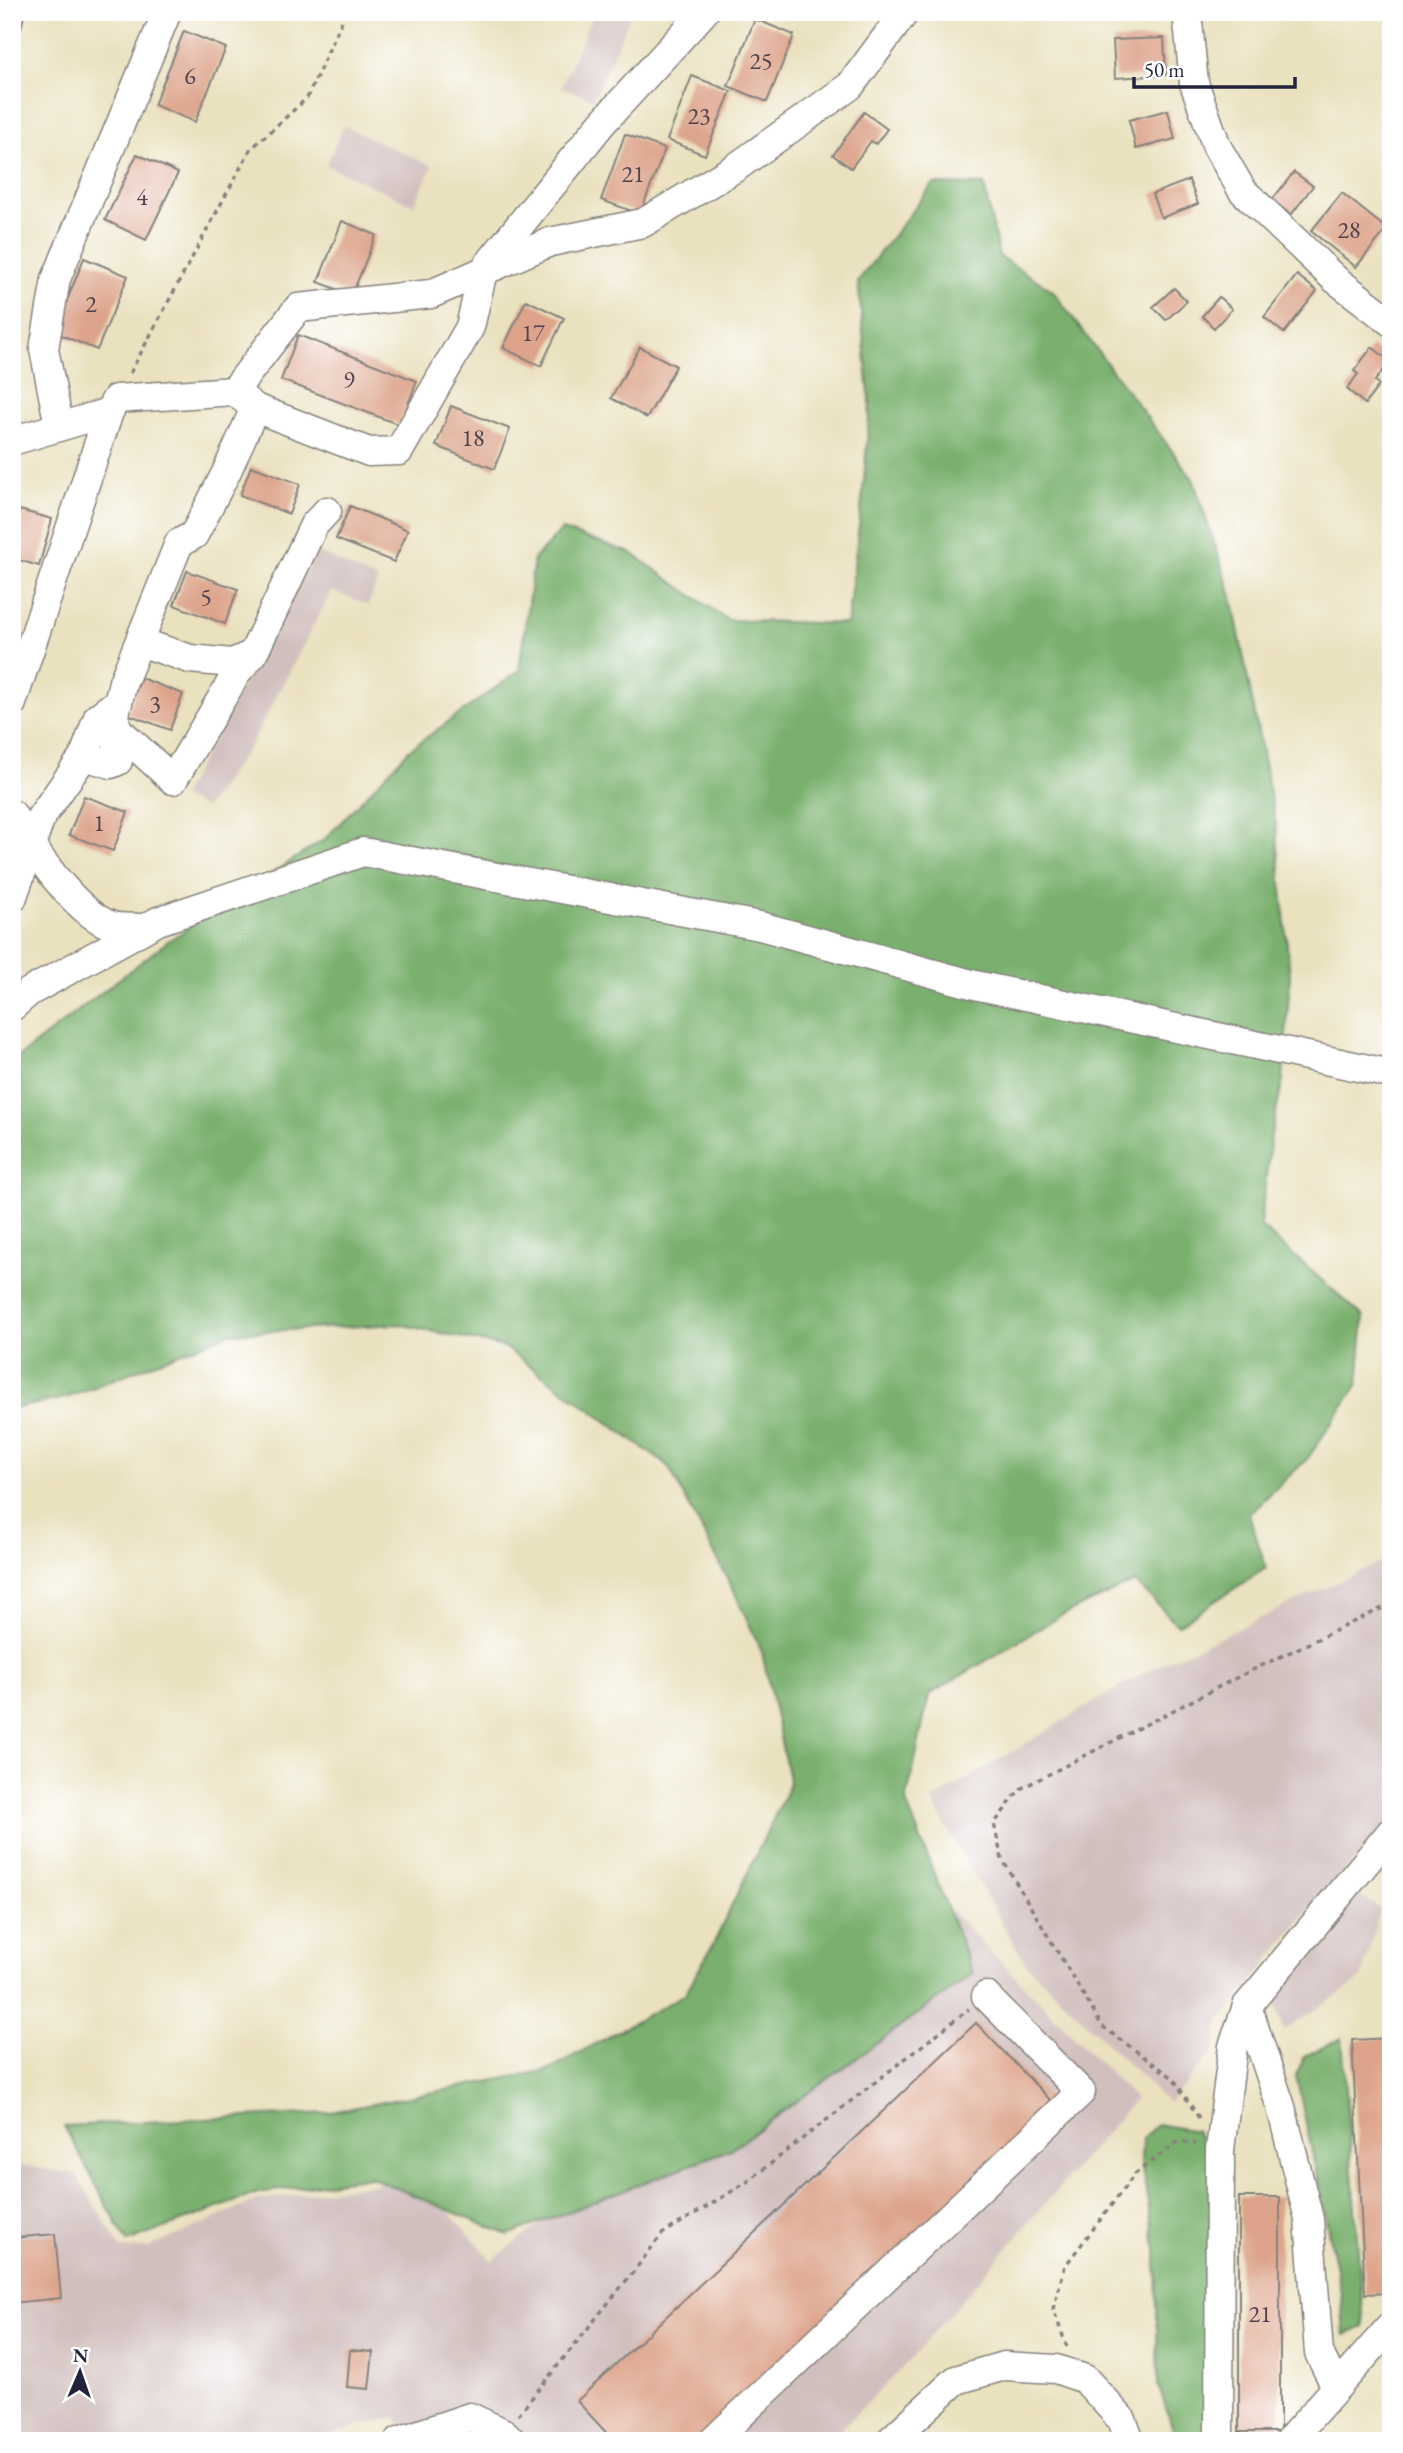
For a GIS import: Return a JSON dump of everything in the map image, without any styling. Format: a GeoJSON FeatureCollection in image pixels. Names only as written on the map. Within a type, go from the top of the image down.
{"type":"FeatureCollection","features":[{"type":"Feature","properties":{"kind":"street"},"geometry":{"type":"LineString","coordinates":[[59,426],[44,349],[56,279],[167,12]]}},
{"type":"Feature","properties":{"kind":"street"},"geometry":{"type":"LineString","coordinates":[[12,441],[112,405],[244,399],[369,452],[399,451],[470,327],[483,271],[601,123],[704,12]]}},
{"type":"Feature","properties":{"kind":"street"},"geometry":{"type":"LineString","coordinates":[[12,900],[41,817],[84,756],[111,764],[118,761],[117,715],[123,682],[179,543],[194,535],[226,473],[244,399],[298,308],[431,295],[550,242],[643,223],[735,168],[850,86],[905,12]]}},
{"type":"Feature","properties":{"kind":"street"},"geometry":{"type":"LineString","coordinates":[[1187,12],[1194,83],[1217,147],[1242,190],[1335,279],[1391,322]]}},
{"type":"Feature","properties":{"kind":"street"},"geometry":{"type":"LineString","coordinates":[[12,703],[112,405]]}},
{"type":"Feature","properties":{"kind":"street"},"geometry":{"type":"LineString","coordinates":[[117,715],[173,780],[238,671],[253,654],[314,525],[327,511]]}},
{"type":"Feature","properties":{"kind":"street"},"geometry":{"type":"LineString","coordinates":[[140,642],[190,659],[232,663],[253,654]]}},
{"type":"Feature","properties":{"kind":"street"},"geometry":{"type":"LineString","coordinates":[[12,814],[31,847],[79,904],[110,926],[143,928]]}},
{"type":"Feature","properties":{"kind":"street"},"geometry":{"type":"LineString","coordinates":[[12,1007],[29,992],[158,921],[363,852],[760,926],[975,985],[1391,1074]]}},
{"type":"Feature","properties":{"kind":"street"},"geometry":{"type":"LineString","coordinates":[[1219,2441],[1220,2150],[1233,2046],[1247,2006],[1391,1832]]}},
{"type":"Feature","properties":{"kind":"street"},"geometry":{"type":"LineString","coordinates":[[713,2441],[1081,2092],[986,1996]]}},
{"type":"Feature","properties":{"kind":"street"},"geometry":{"type":"LineString","coordinates":[[1247,2006],[1282,2107],[1309,2219],[1320,2353],[1336,2387]]}},
{"type":"Feature","properties":{"kind":"street"},"geometry":{"type":"LineString","coordinates":[[1289,2441],[1391,2326]]}},
{"type":"Feature","properties":{"kind":"street"},"geometry":{"type":"LineString","coordinates":[[890,2441],[956,2379],[1004,2366],[1056,2369],[1084,2379],[1122,2420],[1130,2441]]}},
{"type":"Feature","properties":{"kind":"street"},"geometry":{"type":"LineString","coordinates":[[399,2441],[470,2417],[508,2437]]}},
{"type":"Feature","properties":{"kind":"path"},"geometry":{"type":"LineString","coordinates":[[112,405],[250,150],[307,98],[346,12]]}},
{"type":"Feature","properties":{"kind":"path"},"geometry":{"type":"LineString","coordinates":[[1200,2119],[1173,2078],[1102,2026],[1002,1859],[994,1824],[1020,1789],[1240,1676],[1391,1604]]}},
{"type":"Feature","properties":{"kind":"path"},"geometry":{"type":"LineString","coordinates":[[508,2437],[662,2234],[747,2182],[986,1996]]}},
{"type":"Feature","properties":{"kind":"path"},"geometry":{"type":"LineString","coordinates":[[1067,2347],[1053,2309],[1065,2266],[1135,2174],[1179,2141],[1220,2150]]}},
{"type":"Feature","properties":{"kind":"shaded area"},"geometry":{"type":"Polygon","coordinates":[[[594,12],[632,12],[593,99],[561,87],[594,12]]]}},
{"type":"Feature","properties":{"kind":"shaded area"},"geometry":{"type":"Polygon","coordinates":[[[344,126],[432,166],[414,205],[326,165],[344,126]]]}},
{"type":"Feature","properties":{"kind":"shaded area"},"geometry":{"type":"Polygon","coordinates":[[[317,552],[378,580],[368,605],[332,591],[250,746],[205,808],[181,797],[317,552]]]}},
{"type":"Feature","properties":{"kind":"shaded area"},"geometry":{"type":"Polygon","coordinates":[[[1391,1557],[1391,1820],[1305,1914],[1220,2022],[1215,2050],[1168,2103],[1026,1964],[931,1801],[1139,1675],[1391,1557]]]}},
{"type":"Feature","properties":{"kind":"shaded area"},"geometry":{"type":"Polygon","coordinates":[[[1355,1890],[1380,1910],[1361,1979],[1284,2031],[1273,1994],[1355,1890]]]}},
{"type":"Feature","properties":{"kind":"shaded area"},"geometry":{"type":"Polygon","coordinates":[[[948,1908],[1135,2099],[911,2359],[829,2441],[411,2441],[396,2417],[305,2441],[12,2441],[12,2164],[76,2174],[121,2249],[148,2248],[257,2200],[420,2178],[492,2261],[948,1908]]]}},
{"type":"Feature","properties":{"kind":"green space"},"geometry":{"type":"Polygon","coordinates":[[[933,184],[984,185],[999,256],[1052,290],[1193,479],[1232,597],[1276,825],[1290,977],[1283,1080],[1271,1135],[1260,1226],[1364,1317],[1358,1384],[1308,1458],[1249,1514],[1266,1568],[1178,1625],[1135,1582],[1062,1615],[929,1695],[906,1802],[973,1974],[731,2149],[508,2235],[370,2177],[258,2193],[127,2242],[64,2126],[326,2113],[548,2070],[685,1994],[714,1943],[790,1784],[762,1652],[733,1589],[668,1466],[504,1347],[399,1324],[230,1333],[69,1397],[12,1409],[12,1062],[168,941],[325,839],[409,750],[519,671],[534,559],[562,530],[631,553],[728,620],[847,624],[863,492],[870,404],[858,281],[933,184]]]}},
{"type":"Feature","properties":{"kind":"green space"},"geometry":{"type":"Polygon","coordinates":[[[1342,2038],[1364,2327],[1344,2335],[1341,2293],[1296,2075],[1305,2056],[1342,2038]]]}},
{"type":"Feature","properties":{"kind":"green space"},"geometry":{"type":"Polygon","coordinates":[[[1157,2124],[1196,2131],[1216,2170],[1213,2441],[1177,2441],[1158,2384],[1156,2250],[1141,2162],[1142,2139],[1157,2124]]]}},
{"type":"Feature","properties":{"kind":"building"},"geometry":{"type":"Polygon","coordinates":[[[12,12],[25,12],[17,44],[12,43],[12,12]]]}},
{"type":"Feature","properties":{"kind":"building"},"geometry":{"type":"Polygon","coordinates":[[[1116,12],[1147,12],[1147,15],[1116,15],[1116,12]]]}},
{"type":"Feature","properties":{"kind":"building"},"geometry":{"type":"Polygon","coordinates":[[[755,19],[794,35],[767,102],[728,86],[755,19]]]}},
{"type":"Feature","properties":{"kind":"building"},"geometry":{"type":"Polygon","coordinates":[[[184,31],[226,48],[195,122],[154,105],[184,31]]]}},
{"type":"Feature","properties":{"kind":"building"},"geometry":{"type":"Polygon","coordinates":[[[1164,38],[1166,75],[1115,78],[1113,40],[1164,38]]]}},
{"type":"Feature","properties":{"kind":"building"},"geometry":{"type":"Polygon","coordinates":[[[692,76],[731,91],[705,155],[667,140],[692,76]]]}},
{"type":"Feature","properties":{"kind":"building"},"geometry":{"type":"Polygon","coordinates":[[[1168,110],[1175,139],[1136,149],[1129,120],[1168,110]]]}},
{"type":"Feature","properties":{"kind":"building"},"geometry":{"type":"Polygon","coordinates":[[[864,112],[887,129],[876,144],[871,141],[851,168],[833,155],[864,112]]]}},
{"type":"Feature","properties":{"kind":"building"},"geometry":{"type":"Polygon","coordinates":[[[625,134],[665,149],[640,214],[601,200],[625,134]]]}},
{"type":"Feature","properties":{"kind":"building"},"geometry":{"type":"Polygon","coordinates":[[[137,154],[178,173],[146,240],[105,220],[137,154]]]}},
{"type":"Feature","properties":{"kind":"building"},"geometry":{"type":"Polygon","coordinates":[[[1294,172],[1313,186],[1291,215],[1272,200],[1294,172]]]}},
{"type":"Feature","properties":{"kind":"building"},"geometry":{"type":"Polygon","coordinates":[[[1189,180],[1198,204],[1161,218],[1152,194],[1189,180]]]}},
{"type":"Feature","properties":{"kind":"building"},"geometry":{"type":"Polygon","coordinates":[[[1342,193],[1387,229],[1356,267],[1311,231],[1342,193]]]}},
{"type":"Feature","properties":{"kind":"building"},"geometry":{"type":"Polygon","coordinates":[[[342,221],[376,235],[352,295],[318,282],[342,221]]]}},
{"type":"Feature","properties":{"kind":"building"},"geometry":{"type":"Polygon","coordinates":[[[84,258],[128,276],[97,350],[54,332],[84,258]]]}},
{"type":"Feature","properties":{"kind":"building"},"geometry":{"type":"Polygon","coordinates":[[[1297,275],[1317,291],[1284,333],[1264,317],[1297,275]]]}},
{"type":"Feature","properties":{"kind":"building"},"geometry":{"type":"Polygon","coordinates":[[[1174,288],[1187,301],[1166,320],[1153,307],[1174,288]]]}},
{"type":"Feature","properties":{"kind":"building"},"geometry":{"type":"Polygon","coordinates":[[[1219,297],[1232,309],[1214,328],[1202,316],[1219,297]]]}},
{"type":"Feature","properties":{"kind":"building"},"geometry":{"type":"Polygon","coordinates":[[[526,300],[564,318],[541,366],[503,348],[526,300]]]}},
{"type":"Feature","properties":{"kind":"building"},"geometry":{"type":"Polygon","coordinates":[[[298,335],[417,381],[400,425],[281,380],[298,335]]]}},
{"type":"Feature","properties":{"kind":"building"},"geometry":{"type":"Polygon","coordinates":[[[640,347],[676,366],[647,418],[611,398],[640,347]]]}},
{"type":"Feature","properties":{"kind":"building"},"geometry":{"type":"Polygon","coordinates":[[[1372,347],[1390,361],[1375,381],[1379,385],[1365,404],[1347,389],[1358,374],[1354,371],[1372,347]]]}},
{"type":"Feature","properties":{"kind":"building"},"geometry":{"type":"Polygon","coordinates":[[[451,406],[510,429],[494,469],[436,446],[451,406]]]}},
{"type":"Feature","properties":{"kind":"building"},"geometry":{"type":"Polygon","coordinates":[[[251,466],[300,484],[289,514],[240,495],[251,466]]]}},
{"type":"Feature","properties":{"kind":"building"},"geometry":{"type":"Polygon","coordinates":[[[350,506],[408,530],[394,562],[336,539],[350,506]]]}},
{"type":"Feature","properties":{"kind":"building"},"geometry":{"type":"Polygon","coordinates":[[[12,508],[52,519],[39,566],[12,558],[12,508]]]}},
{"type":"Feature","properties":{"kind":"building"},"geometry":{"type":"Polygon","coordinates":[[[187,571],[238,589],[225,624],[174,605],[187,571]]]}},
{"type":"Feature","properties":{"kind":"building"},"geometry":{"type":"Polygon","coordinates":[[[141,678],[183,694],[170,730],[127,714],[141,678]]]}},
{"type":"Feature","properties":{"kind":"building"},"geometry":{"type":"Polygon","coordinates":[[[84,796],[128,812],[113,851],[69,835],[84,796]]]}},
{"type":"Feature","properties":{"kind":"building"},"geometry":{"type":"Polygon","coordinates":[[[976,2023],[1057,2107],[705,2441],[614,2441],[577,2401],[976,2023]]]}},
{"type":"Feature","properties":{"kind":"building"},"geometry":{"type":"Polygon","coordinates":[[[1391,2038],[1391,2293],[1365,2294],[1352,2040],[1391,2038]]]}},
{"type":"Feature","properties":{"kind":"building"},"geometry":{"type":"Polygon","coordinates":[[[1239,2197],[1280,2197],[1280,2432],[1239,2432],[1239,2197]]]}},
{"type":"Feature","properties":{"kind":"building"},"geometry":{"type":"Polygon","coordinates":[[[55,2234],[61,2298],[12,2303],[12,2238],[55,2234]]]}},
{"type":"Feature","properties":{"kind":"building"},"geometry":{"type":"Polygon","coordinates":[[[350,2350],[373,2352],[369,2389],[347,2387],[350,2350]]]}}]}
